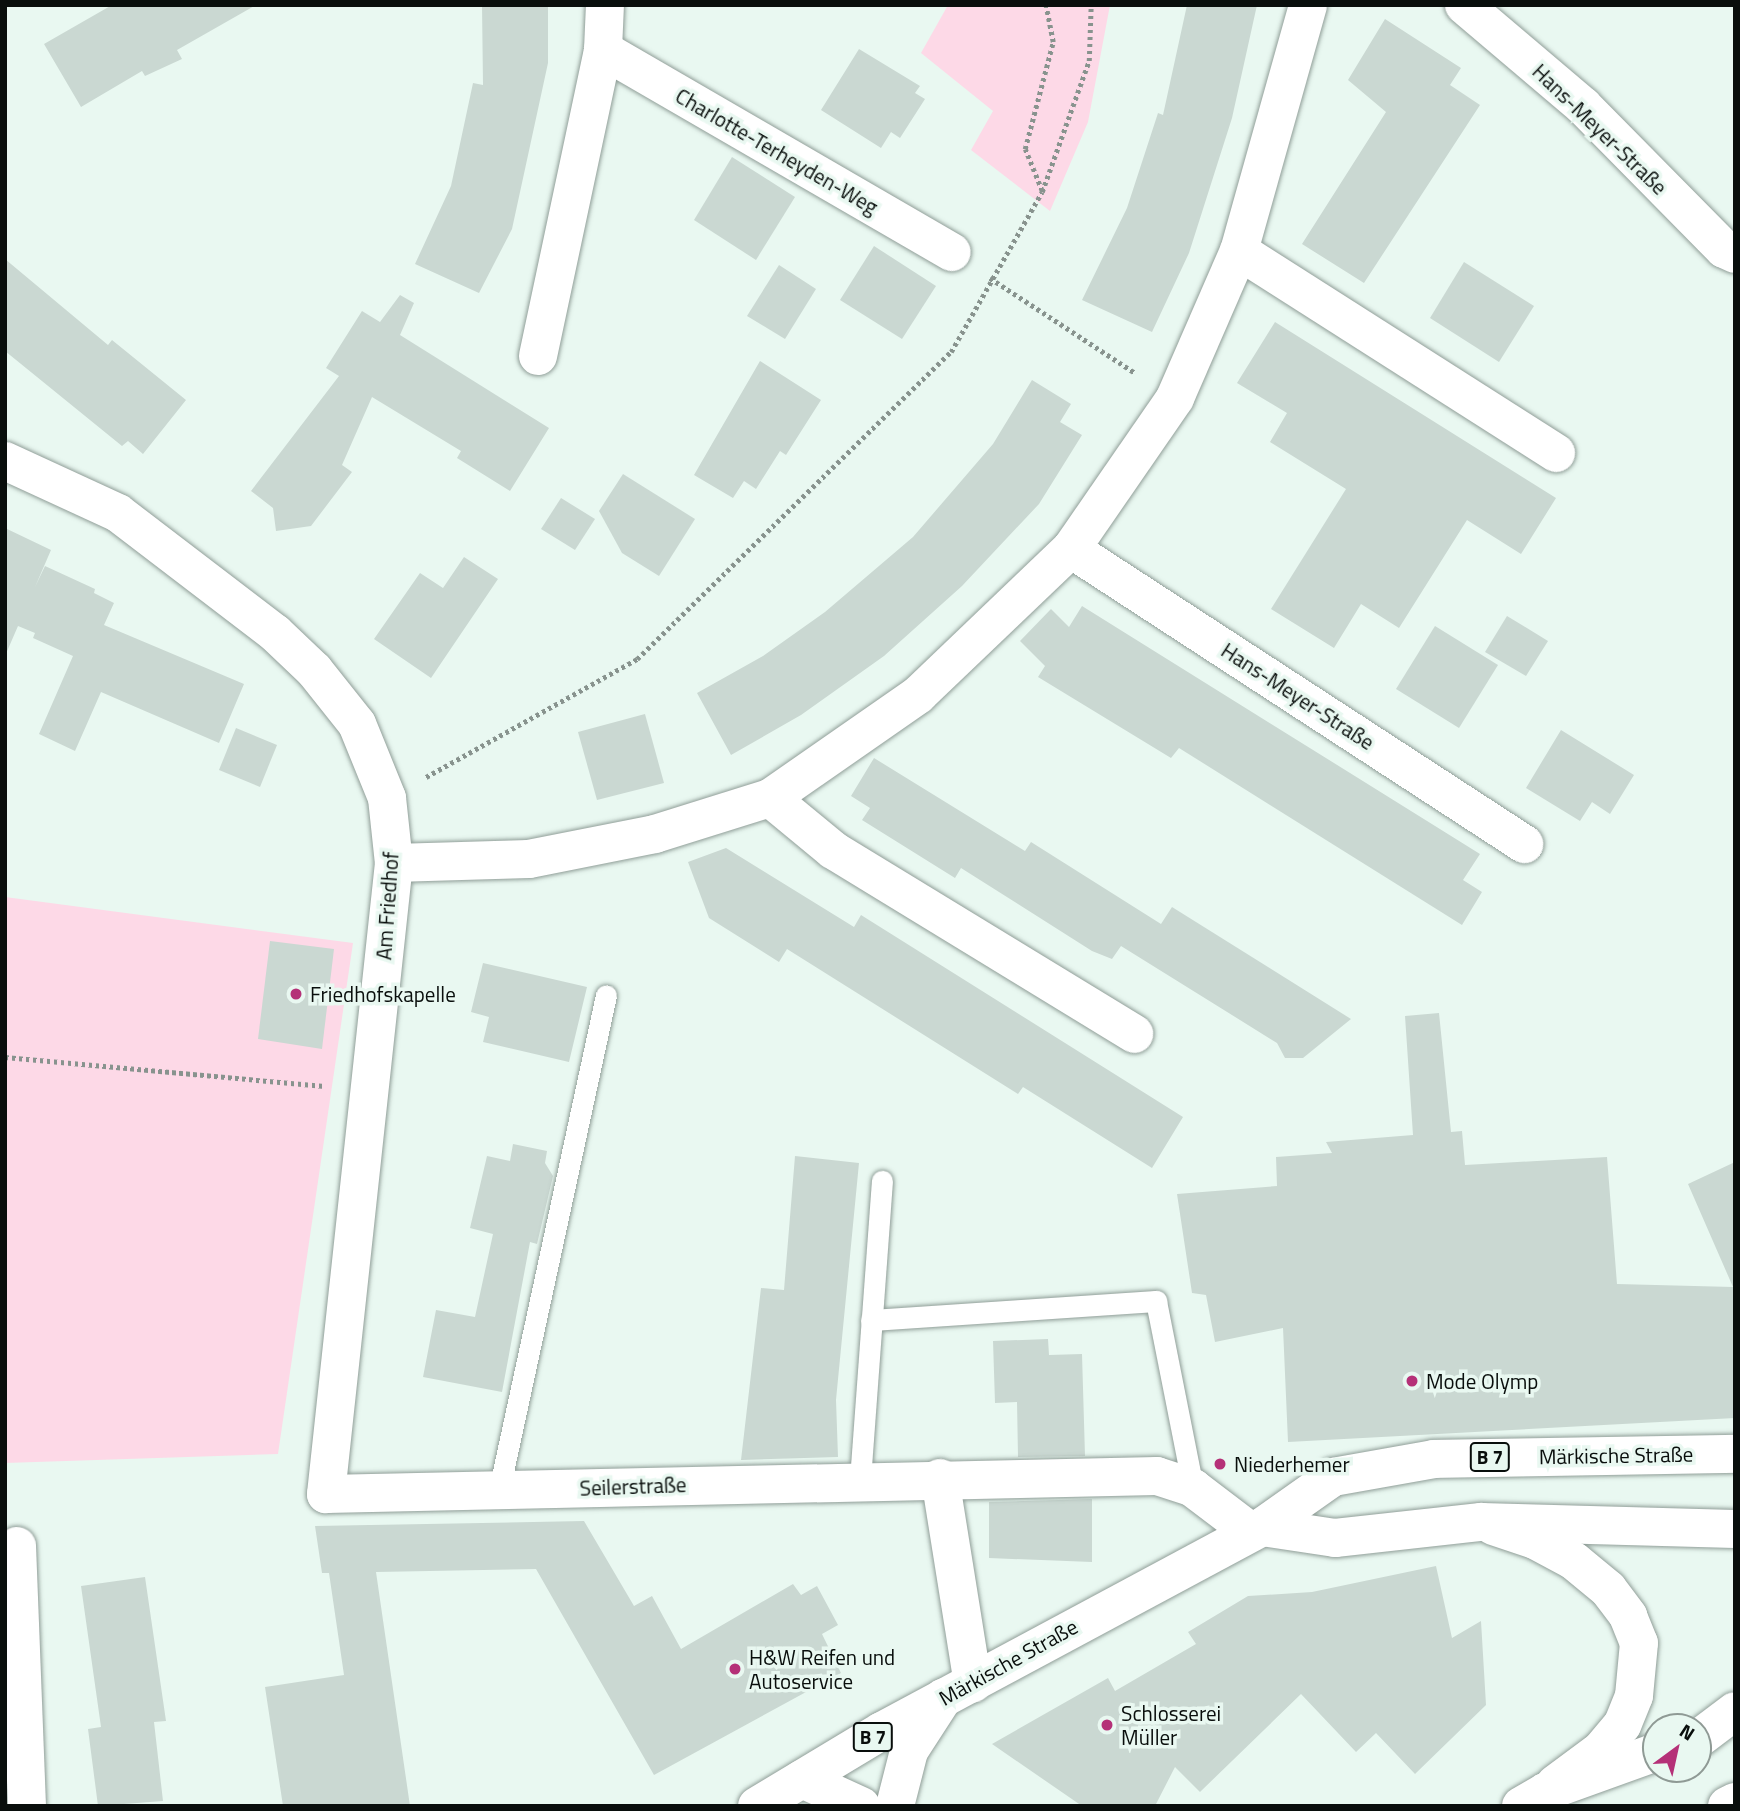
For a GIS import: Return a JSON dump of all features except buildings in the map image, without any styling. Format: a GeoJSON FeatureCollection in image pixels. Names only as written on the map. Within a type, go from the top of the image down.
{"type":"FeatureCollection","features":[{"type":"Feature","properties":{"kind":"street"},"geometry":{"type":"LineString","coordinates":[[538,356],[603,51],[605,5]]}},
{"type":"Feature","properties":{"kind":"street"},"geometry":{"type":"LineString","coordinates":[[394,863],[529,859],[655,835],[770,798],[918,695],[1071,549],[1175,398],[1239,251],[1308,5]]}},
{"type":"Feature","properties":{"kind":"street","name":"Hans-Meyer-Straße"},"geometry":{"type":"LineString","coordinates":[[1464,5],[1583,106],[1731,247]]}},
{"type":"Feature","properties":{"kind":"street","name":"Charlotte-Terheyden-Weg"},"geometry":{"type":"LineString","coordinates":[[603,51],[952,252]]}},
{"type":"Feature","properties":{"kind":"street"},"geometry":{"type":"LineString","coordinates":[[1239,251],[1556,453]]}},
{"type":"Feature","properties":{"kind":"street","name":"Am Friedhof"},"geometry":{"type":"LineString","coordinates":[[5,461],[118,513],[275,633],[314,670],[357,724],[387,798],[394,863],[327,1494]]}},
{"type":"Feature","properties":{"kind":"street","name":"Hans-Meyer-Straße"},"geometry":{"type":"LineString","coordinates":[[1071,549],[1524,844]]}},
{"type":"Feature","properties":{"kind":"street"},"geometry":{"type":"LineString","coordinates":[[770,798],[834,850],[1134,1034]]}},
{"type":"Feature","properties":{"kind":"street","name":"Märkische Straße"},"geometry":{"type":"LineString","coordinates":[[757,1806],[959,1690],[1257,1530],[1333,1477],[1434,1459],[1735,1454]]}},
{"type":"Feature","properties":{"kind":"street","name":"Seilerstraße"},"geometry":{"type":"LineString","coordinates":[[327,1494],[940,1478],[1157,1476],[1194,1488],[1257,1530]]}},
{"type":"Feature","properties":{"kind":"street"},"geometry":{"type":"LineString","coordinates":[[895,1806],[909,1751],[959,1690],[940,1478]]}},
{"type":"Feature","properties":{"kind":"street"},"geometry":{"type":"LineString","coordinates":[[1257,1530],[1335,1538],[1481,1522],[1735,1529]]}},
{"type":"Feature","properties":{"kind":"street"},"geometry":{"type":"LineString","coordinates":[[1481,1522],[1535,1540],[1574,1561],[1608,1589],[1628,1616],[1639,1643],[1634,1696],[1622,1725],[1601,1750],[1533,1799]]}},
{"type":"Feature","properties":{"kind":"street"},"geometry":{"type":"LineString","coordinates":[[17,1546],[27,1806]]}},
{"type":"Feature","properties":{"kind":"street"},"geometry":{"type":"LineString","coordinates":[[1712,1728],[1735,1711]]}},
{"type":"Feature","properties":{"kind":"street"},"geometry":{"type":"LineString","coordinates":[[1533,1799],[1642,1757]]}},
{"type":"Feature","properties":{"kind":"street"},"geometry":{"type":"LineString","coordinates":[[802,1779],[861,1806]]}},
{"type":"Feature","properties":{"kind":"street"},"geometry":{"type":"LineString","coordinates":[[1727,1806],[1735,1802]]}},
{"type":"Feature","properties":{"kind":"lane"},"geometry":{"type":"LineString","coordinates":[[499,1490],[606,995]]}},
{"type":"Feature","properties":{"kind":"lane"},"geometry":{"type":"LineString","coordinates":[[860,1480],[882,1181]]}},
{"type":"Feature","properties":{"kind":"lane"},"geometry":{"type":"LineString","coordinates":[[872,1321],[1156,1300],[1194,1488]]}},
{"type":"Feature","properties":{"kind":"path"},"geometry":{"type":"LineString","coordinates":[[1042,192],[1025,149],[1053,42],[1046,5]]}},
{"type":"Feature","properties":{"kind":"path"},"geometry":{"type":"LineString","coordinates":[[387,798],[637,659],[951,352],[1042,192],[1089,61],[1091,5]]}},
{"type":"Feature","properties":{"kind":"path"},"geometry":{"type":"LineString","coordinates":[[992,280],[1175,398]]}},
{"type":"Feature","properties":{"kind":"path"},"geometry":{"type":"LineString","coordinates":[[5,1057],[332,1087],[371,1084]]}},
{"type":"Feature","properties":{"kind":"shaded area"},"geometry":{"type":"Polygon","coordinates":[[[948,5],[1110,5],[1088,122],[1050,211],[971,150],[993,111],[921,53],[948,5]]]}},
{"type":"Feature","properties":{"kind":"shaded area"},"geometry":{"type":"Polygon","coordinates":[[[5,897],[353,943],[278,1454],[5,1463],[5,897]]]}},
{"type":"Feature","properties":{"kind":"place","name":"Friedhofskapelle"},"geometry":{"type":"Point","coordinates":[296,994]}},
{"type":"Feature","properties":{"kind":"place","name":"Mode Olymp"},"geometry":{"type":"Point","coordinates":[1412,1381]}},
{"type":"Feature","properties":{"kind":"place","name":"Niederhemer"},"geometry":{"type":"Point","coordinates":[1220,1464]}},
{"type":"Feature","properties":{"kind":"place","name":"H&W Reifen und Autoservice"},"geometry":{"type":"Point","coordinates":[735,1669]}},
{"type":"Feature","properties":{"kind":"place","name":"Schlosserei Müller"},"geometry":{"type":"Point","coordinates":[1107,1725]}}]}
